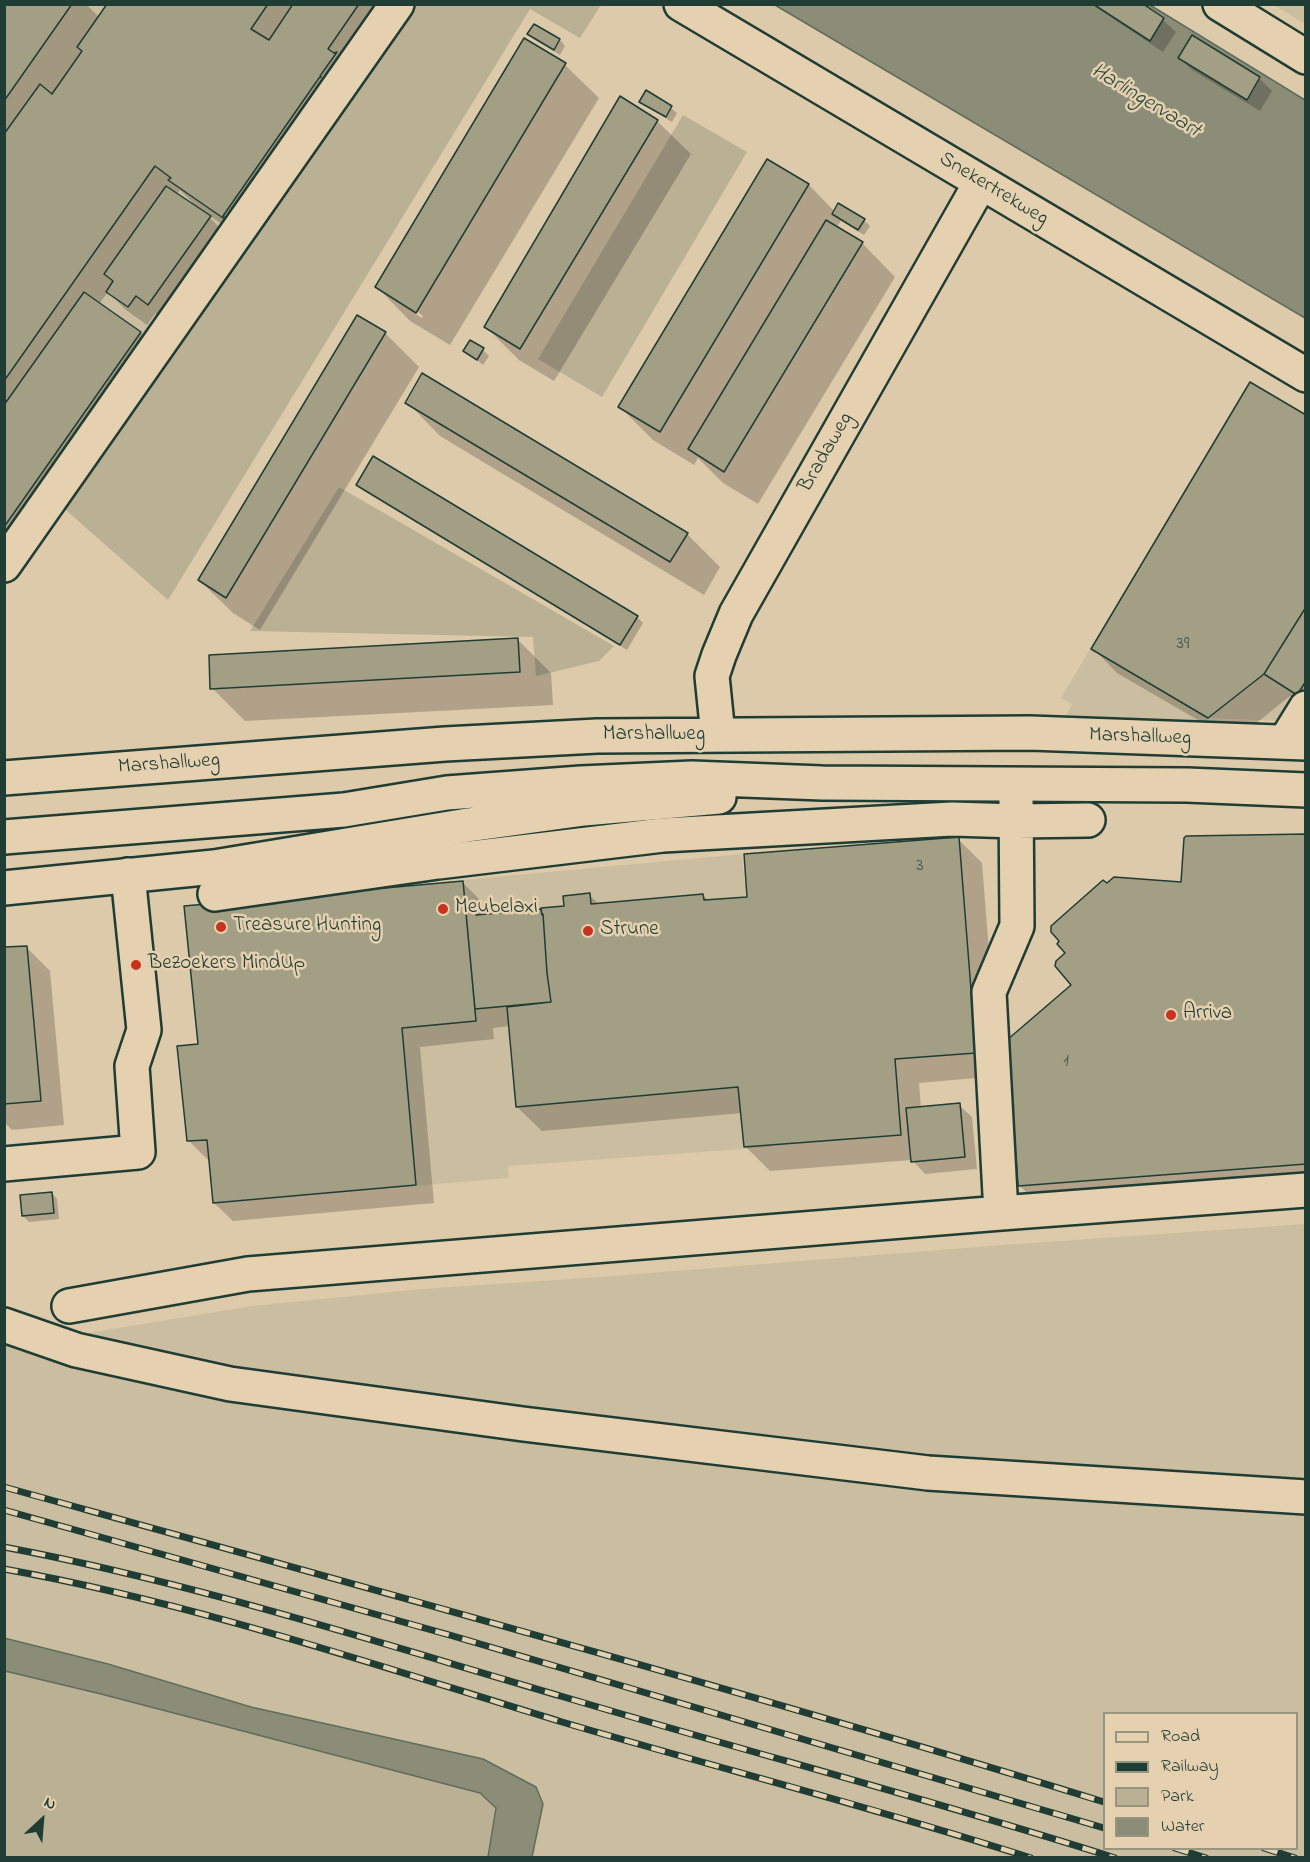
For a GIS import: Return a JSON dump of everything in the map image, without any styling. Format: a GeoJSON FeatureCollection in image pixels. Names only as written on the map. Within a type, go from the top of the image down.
{"type":"FeatureCollection","features":[{"type":"Feature","properties":{"kind":"main road"},"geometry":{"type":"LineString","coordinates":[[4,565],[397,4]]}},
{"type":"Feature","properties":{"kind":"main road","name":"Snekertrekweg"},"geometry":{"type":"LineString","coordinates":[[681,4],[1305,375]]}},
{"type":"Feature","properties":{"kind":"main road"},"geometry":{"type":"LineString","coordinates":[[1220,4],[1305,57]]}},
{"type":"Feature","properties":{"kind":"main road","name":"Bradaweg"},"geometry":{"type":"LineString","coordinates":[[718,735],[712,676],[736,615],[981,182]]}},
{"type":"Feature","properties":{"kind":"main road"},"geometry":{"type":"LineString","coordinates":[[1295,742],[1305,708]]}},
{"type":"Feature","properties":{"kind":"main road","name":"Marshallweg"},"geometry":{"type":"LineString","coordinates":[[4,778],[444,744],[597,736],[1030,734],[1295,742]]}},
{"type":"Feature","properties":{"kind":"main road","name":"Marshallweg"},"geometry":{"type":"LineString","coordinates":[[4,837],[344,810],[447,793],[692,778],[822,783],[1187,785],[1305,790]]}},
{"type":"Feature","properties":{"kind":"main road","name":"Marshallweg"},"geometry":{"type":"LineString","coordinates":[[4,888],[214,867],[468,825],[584,809],[700,800],[822,783]]}},
{"type":"Feature","properties":{"kind":"main road"},"geometry":{"type":"LineString","coordinates":[[914,783],[916,821]]}},
{"type":"Feature","properties":{"kind":"main road"},"geometry":{"type":"LineString","coordinates":[[1001,1213],[990,992],[1017,926],[1016,783]]}},
{"type":"Feature","properties":{"kind":"main road"},"geometry":{"type":"LineString","coordinates":[[700,800],[702,833]]}},
{"type":"Feature","properties":{"kind":"main road"},"geometry":{"type":"LineString","coordinates":[[215,894],[473,858],[663,835],[952,819],[1088,820]]}},
{"type":"Feature","properties":{"kind":"main road"},"geometry":{"type":"LineString","coordinates":[[468,825],[473,858]]}},
{"type":"Feature","properties":{"kind":"main road"},"geometry":{"type":"LineString","coordinates":[[4,1164],[138,1152],[132,1066],[144,1029],[128,876]]}},
{"type":"Feature","properties":{"kind":"main road"},"geometry":{"type":"LineString","coordinates":[[69,1306],[248,1274],[1305,1190]]}},
{"type":"Feature","properties":{"kind":"main road"},"geometry":{"type":"LineString","coordinates":[[4,1325],[76,1350],[230,1384],[523,1424],[928,1473],[1305,1497]]}},
{"type":"Feature","properties":{"kind":"shaded area"},"geometry":{"type":"Polygon","coordinates":[[[4,5],[382,5],[4,545],[4,5]]]}},
{"type":"Feature","properties":{"kind":"shaded area"},"geometry":{"type":"Polygon","coordinates":[[[1274,5],[1305,5],[1305,24],[1274,5]]]}},
{"type":"Feature","properties":{"kind":"shaded area"},"geometry":{"type":"Polygon","coordinates":[[[1249,381],[1305,414],[1305,722],[1209,718],[1204,726],[1063,722],[1072,704],[1061,698],[1249,381]]]}},
{"type":"Feature","properties":{"kind":"shaded area"},"geometry":{"type":"Polygon","coordinates":[[[742,854],[771,1147],[508,1166],[509,1178],[213,1203],[184,906],[742,854]]]}},
{"type":"Feature","properties":{"kind":"shaded area"},"geometry":{"type":"Polygon","coordinates":[[[1305,1224],[1305,1857],[532,1857],[543,1804],[251,1707],[108,1664],[5,1638],[4,1338],[14,1342],[23,1350],[107,1339],[88,1333],[252,1306],[423,1289],[1305,1224]]]}},
{"type":"Feature","properties":{"kind":"green space"},"geometry":{"type":"Polygon","coordinates":[[[412,4],[601,5],[580,38],[530,9],[168,600],[59,504],[412,4]]]}},
{"type":"Feature","properties":{"kind":"green space"},"geometry":{"type":"Polygon","coordinates":[[[683,115],[747,152],[602,397],[538,359],[683,115]]]}},
{"type":"Feature","properties":{"kind":"green space"},"geometry":{"type":"Polygon","coordinates":[[[339,487],[614,646],[599,661],[536,676],[533,637],[250,631],[339,487]]]}},
{"type":"Feature","properties":{"kind":"green space"},"geometry":{"type":"Polygon","coordinates":[[[5,1671],[480,1793],[496,1808],[488,1857],[5,1858],[5,1671]]]}},
{"type":"Feature","properties":{"kind":"water","name":"Harlingervaart"},"geometry":{"type":"Polygon","coordinates":[[[775,5],[1150,5],[1305,100],[1305,318],[775,5]]]}},
{"type":"Feature","properties":{"kind":"water"},"geometry":{"type":"Polygon","coordinates":[[[4,1638],[108,1664],[251,1707],[483,1759],[536,1787],[543,1804],[532,1857],[488,1857],[496,1808],[480,1793],[5,1671],[4,1638]]]}},
{"type":"Feature","properties":{"kind":"building"},"geometry":{"type":"Polygon","coordinates":[[[4,4],[72,4],[4,101],[4,4]]]}},
{"type":"Feature","properties":{"kind":"building"},"geometry":{"type":"Polygon","coordinates":[[[107,4],[268,4],[251,29],[269,40],[293,4],[359,4],[328,49],[334,53],[337,52],[223,218],[168,180],[171,178],[155,166],[4,381],[4,134],[40,84],[52,94],[82,51],[77,47],[107,4]]]}},
{"type":"Feature","properties":{"kind":"building"},"geometry":{"type":"Polygon","coordinates":[[[1093,4],[1143,4],[1164,18],[1150,41],[1093,4]]]}},
{"type":"Feature","properties":{"kind":"building"},"geometry":{"type":"Polygon","coordinates":[[[534,24],[560,39],[554,50],[527,34],[534,24]]]}},
{"type":"Feature","properties":{"kind":"building"},"geometry":{"type":"Polygon","coordinates":[[[1192,35],[1260,77],[1247,100],[1178,58],[1192,35]]]}},
{"type":"Feature","properties":{"kind":"building"},"geometry":{"type":"Polygon","coordinates":[[[524,38],[566,63],[416,313],[375,287],[524,38]]]}},
{"type":"Feature","properties":{"kind":"building"},"geometry":{"type":"Polygon","coordinates":[[[646,90],[672,106],[666,117],[639,102],[646,90]]]}},
{"type":"Feature","properties":{"kind":"building"},"geometry":{"type":"Polygon","coordinates":[[[620,96],[658,120],[520,349],[484,327],[620,96]]]}},
{"type":"Feature","properties":{"kind":"building"},"geometry":{"type":"Polygon","coordinates":[[[767,159],[809,184],[660,432],[618,407],[767,159]]]}},
{"type":"Feature","properties":{"kind":"building"},"geometry":{"type":"Polygon","coordinates":[[[166,186],[211,216],[148,305],[136,296],[128,307],[106,292],[113,281],[104,274],[166,186]]]}},
{"type":"Feature","properties":{"kind":"building"},"geometry":{"type":"Polygon","coordinates":[[[838,203],[865,219],[858,230],[832,214],[838,203]]]}},
{"type":"Feature","properties":{"kind":"building"},"geometry":{"type":"Polygon","coordinates":[[[826,220],[863,242],[724,472],[688,449],[826,220]]]}},
{"type":"Feature","properties":{"kind":"building"},"geometry":{"type":"Polygon","coordinates":[[[84,292],[141,332],[4,527],[4,405],[84,292]]]}},
{"type":"Feature","properties":{"kind":"building"},"geometry":{"type":"Polygon","coordinates":[[[357,315],[386,332],[226,598],[198,580],[357,315]]]}},
{"type":"Feature","properties":{"kind":"building"},"geometry":{"type":"Polygon","coordinates":[[[470,340],[484,348],[477,360],[463,351],[470,340]]]}},
{"type":"Feature","properties":{"kind":"building"},"geometry":{"type":"Polygon","coordinates":[[[422,373],[688,533],[670,562],[405,403],[422,373]]]}},
{"type":"Feature","properties":{"kind":"building"},"geometry":{"type":"Polygon","coordinates":[[[1250,382],[1306,415],[1306,607],[1264,674],[1208,718],[1091,649],[1250,382]]]}},
{"type":"Feature","properties":{"kind":"building"},"geometry":{"type":"Polygon","coordinates":[[[373,456],[638,616],[620,645],[356,485],[373,456]]]}},
{"type":"Feature","properties":{"kind":"building"},"geometry":{"type":"Polygon","coordinates":[[[1306,607],[1306,681],[1297,695],[1264,674],[1306,607]]]}},
{"type":"Feature","properties":{"kind":"building"},"geometry":{"type":"Polygon","coordinates":[[[518,638],[520,672],[210,689],[209,655],[518,638]]]}},
{"type":"Feature","properties":{"kind":"building","name":"Arriva"},"geometry":{"type":"Polygon","coordinates":[[[1306,834],[1306,1164],[1018,1186],[1007,1040],[1071,985],[1055,966],[1056,961],[1065,953],[1057,944],[1059,941],[1051,932],[1051,926],[1103,880],[1107,883],[1114,877],[1181,882],[1186,836],[1306,834]]]}},
{"type":"Feature","properties":{"kind":"building"},"geometry":{"type":"Polygon","coordinates":[[[959,837],[976,1053],[895,1059],[901,1135],[744,1147],[738,1087],[516,1107],[507,1007],[551,1002],[541,908],[564,906],[563,896],[590,893],[591,904],[703,894],[704,900],[747,897],[744,854],[959,837]]]}},
{"type":"Feature","properties":{"kind":"building"},"geometry":{"type":"Polygon","coordinates":[[[463,881],[476,1021],[402,1028],[416,1185],[213,1203],[207,1140],[187,1141],[177,1046],[198,1044],[184,906],[463,881]]]}},
{"type":"Feature","properties":{"kind":"building"},"geometry":{"type":"Polygon","coordinates":[[[541,909],[551,1002],[475,1009],[466,913],[475,912],[476,915],[541,909]]]}},
{"type":"Feature","properties":{"kind":"building"},"geometry":{"type":"Polygon","coordinates":[[[27,946],[41,1101],[4,1104],[4,947],[27,946]]]}},
{"type":"Feature","properties":{"kind":"building"},"geometry":{"type":"Polygon","coordinates":[[[960,1103],[965,1157],[911,1162],[906,1108],[960,1103]]]}},
{"type":"Feature","properties":{"kind":"building"},"geometry":{"type":"Polygon","coordinates":[[[52,1192],[54,1213],[22,1216],[20,1195],[52,1192]]]}},
{"type":"Feature","properties":{"kind":"railway"},"geometry":{"type":"LineString","coordinates":[[4,1487],[693,1680],[1103,1802]]}},
{"type":"Feature","properties":{"kind":"railway"},"geometry":{"type":"LineString","coordinates":[[4,1510],[453,1636],[1103,1828]]}},
{"type":"Feature","properties":{"kind":"railway"},"geometry":{"type":"LineString","coordinates":[[4,1547],[146,1578],[286,1615],[1115,1858]]}},
{"type":"Feature","properties":{"kind":"railway"},"geometry":{"type":"LineString","coordinates":[[4,1569],[145,1599],[285,1637],[562,1722],[914,1822],[1031,1858]]}},
{"type":"Feature","properties":{"kind":"railway"},"geometry":{"type":"LineString","coordinates":[[1181,1850],[1206,1858]]}},
{"type":"Feature","properties":{"kind":"railway"},"geometry":{"type":"LineString","coordinates":[[1270,1850],[1295,1858]]}},
{"type":"Feature","properties":{"kind":"place","name":"Meubelaxi"},"geometry":{"type":"Point","coordinates":[443,909]}},
{"type":"Feature","properties":{"kind":"place","name":"Treasure Hunting"},"geometry":{"type":"Point","coordinates":[221,927]}},
{"type":"Feature","properties":{"kind":"place","name":"Strune"},"geometry":{"type":"Point","coordinates":[588,931]}},
{"type":"Feature","properties":{"kind":"place","name":"Bezoekers MindUp"},"geometry":{"type":"Point","coordinates":[136,965]}},
{"type":"Feature","properties":{"kind":"place","name":"Arriva"},"geometry":{"type":"Point","coordinates":[1171,1015]}}]}
